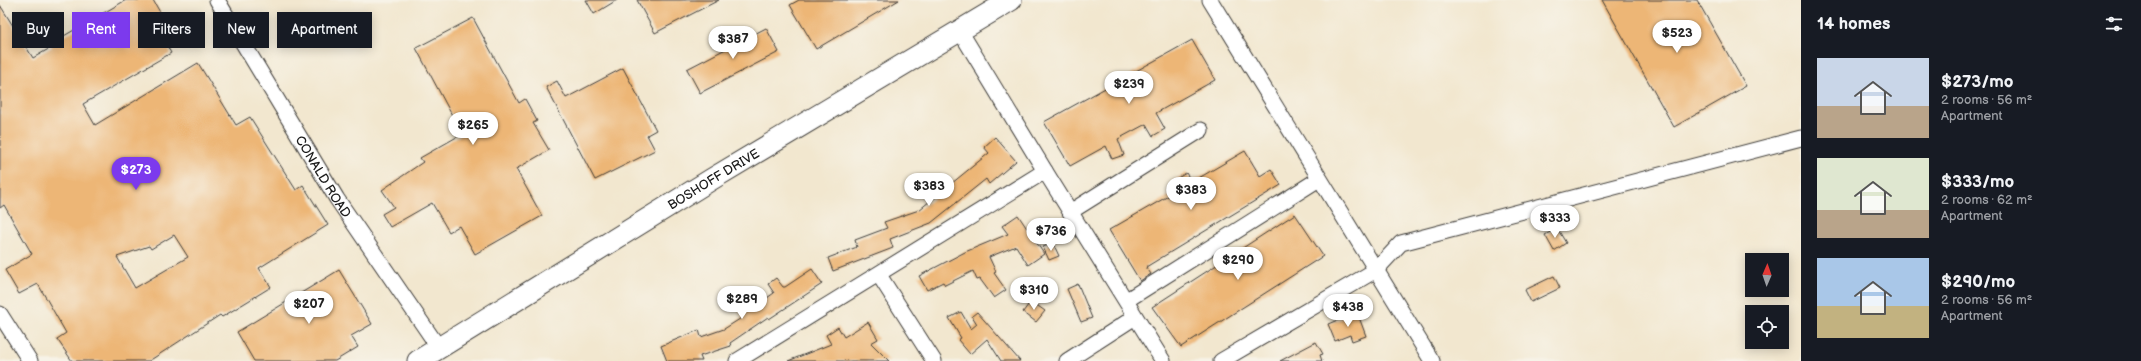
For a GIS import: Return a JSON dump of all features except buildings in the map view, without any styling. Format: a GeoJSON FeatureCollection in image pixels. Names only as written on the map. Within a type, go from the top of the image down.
{"type":"FeatureCollection","features":[{"type":"Feature","properties":{"kind":"main road","name":"BOSHOFF DRIVE"},"geometry":{"type":"LineString","coordinates":[[418,361],[712,179],[960,32],[1011,0]]}},
{"type":"Feature","properties":{"kind":"street","name":"CONALD ROAD"},"geometry":{"type":"LineString","coordinates":[[217,0],[337,199],[439,348]]}},
{"type":"Feature","properties":{"kind":"street"},"geometry":{"type":"LineString","coordinates":[[1210,0],[1432,361]]}},
{"type":"Feature","properties":{"kind":"street"},"geometry":{"type":"LineString","coordinates":[[960,32],[1163,361]]}},
{"type":"Feature","properties":{"kind":"street"},"geometry":{"type":"LineString","coordinates":[[1070,212],[1201,130]]}},
{"type":"Feature","properties":{"kind":"street"},"geometry":{"type":"LineString","coordinates":[[1221,361],[1376,270],[1401,243],[1801,138]]}},
{"type":"Feature","properties":{"kind":"street"},"geometry":{"type":"LineString","coordinates":[[737,361],[879,275],[1045,171]]}},
{"type":"Feature","properties":{"kind":"street"},"geometry":{"type":"LineString","coordinates":[[1126,300],[1319,179]]}},
{"type":"Feature","properties":{"kind":"street"},"geometry":{"type":"LineString","coordinates":[[879,275],[934,361]]}},
{"type":"Feature","properties":{"kind":"street"},"geometry":{"type":"LineString","coordinates":[[0,314],[30,361]]}},
{"type":"Feature","properties":{"kind":"street"},"geometry":{"type":"LineString","coordinates":[[1067,361],[1135,317]]}}]}
